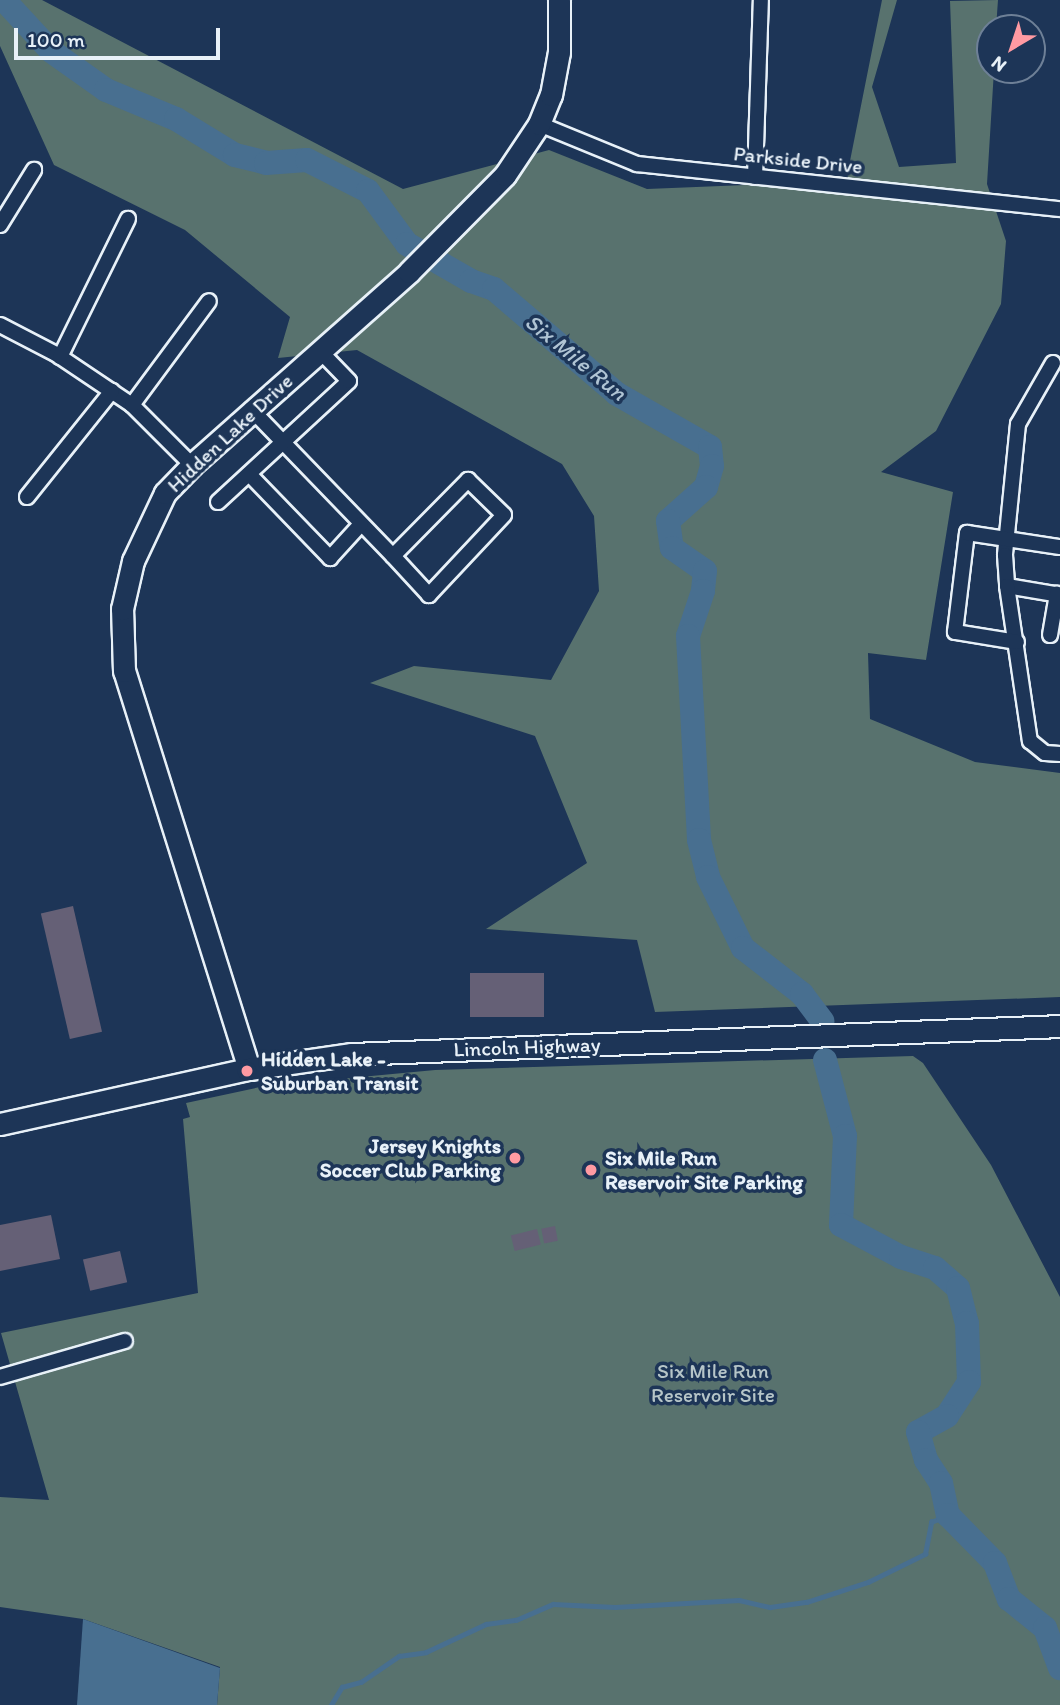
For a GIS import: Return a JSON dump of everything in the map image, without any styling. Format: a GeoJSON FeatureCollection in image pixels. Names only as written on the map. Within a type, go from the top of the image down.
{"type":"FeatureCollection","features":[{"type":"Feature","properties":{"kind":"street","name":"Hidden Lake Drive"},"geometry":{"type":"LineString","coordinates":[[249,1069],[124,671],[122,609],[133,561],[166,493],[192,465],[251,409],[409,272],[505,175],[539,124],[559,52],[559,0]]}},
{"type":"Feature","properties":{"kind":"street"},"geometry":{"type":"LineString","coordinates":[[755,177],[761,0]]}},
{"type":"Feature","properties":{"kind":"street","name":"Parkside Drive"},"geometry":{"type":"LineString","coordinates":[[539,124],[637,164],[1060,209]]}},
{"type":"Feature","properties":{"kind":"street"},"geometry":{"type":"LineString","coordinates":[[0,225],[34,170]]}},
{"type":"Feature","properties":{"kind":"street"},"geometry":{"type":"LineString","coordinates":[[60,356],[128,219]]}},
{"type":"Feature","properties":{"kind":"street"},"geometry":{"type":"LineString","coordinates":[[132,405],[209,301]]}},
{"type":"Feature","properties":{"kind":"street"},"geometry":{"type":"LineString","coordinates":[[0,325],[60,356],[132,405],[192,465]]}},
{"type":"Feature","properties":{"kind":"street"},"geometry":{"type":"LineString","coordinates":[[218,502],[349,381],[320,351]]}},
{"type":"Feature","properties":{"kind":"street"},"geometry":{"type":"LineString","coordinates":[[1053,363],[1018,424],[1006,538],[1007,586],[1030,741],[1045,752],[1060,754]]}},
{"type":"Feature","properties":{"kind":"street"},"geometry":{"type":"LineString","coordinates":[[27,497],[112,391]]}},
{"type":"Feature","properties":{"kind":"street"},"geometry":{"type":"LineString","coordinates":[[251,409],[429,595],[504,515],[468,480],[393,556]]}},
{"type":"Feature","properties":{"kind":"street"},"geometry":{"type":"LineString","coordinates":[[249,474],[330,558],[361,524]]}},
{"type":"Feature","properties":{"kind":"street"},"geometry":{"type":"LineString","coordinates":[[1017,642],[955,632],[967,533],[1060,547]]}},
{"type":"Feature","properties":{"kind":"street"},"geometry":{"type":"LineString","coordinates":[[1007,586],[1059,594],[1050,635]]}},
{"type":"Feature","properties":{"kind":"street","name":"Lincoln Highway"},"geometry":{"type":"LineString","coordinates":[[0,1124],[249,1069],[352,1054],[1060,1026]]}},
{"type":"Feature","properties":{"kind":"street"},"geometry":{"type":"LineString","coordinates":[[0,1377],[125,1341]]}},
{"type":"Feature","properties":{"kind":"green space"},"geometry":{"type":"Polygon","coordinates":[[[0,0],[42,0],[403,189],[549,150],[647,189],[846,181],[882,0],[897,0],[872,87],[899,167],[956,163],[950,1],[998,0],[997,14],[976,14],[976,84],[993,84],[987,184],[1006,241],[1001,304],[936,431],[881,472],[953,492],[926,660],[868,653],[870,719],[975,762],[1060,773],[1060,997],[655,1012],[637,940],[486,929],[587,863],[535,736],[370,683],[414,666],[551,680],[599,591],[594,516],[562,464],[357,350],[278,358],[290,317],[185,230],[54,165],[0,46],[0,0]]]}},
{"type":"Feature","properties":{"kind":"green space","name":"Six Mile Run Reservoir Site"},"geometry":{"type":"Polygon","coordinates":[[[913,1056],[923,1063],[991,1165],[1060,1297],[1060,1705],[217,1705],[220,1667],[83,1619],[0,1607],[0,1497],[49,1500],[1,1333],[198,1293],[183,1119],[190,1117],[186,1103],[265,1086],[435,1070],[913,1056]]]}},
{"type":"Feature","properties":{"kind":"water"},"geometry":{"type":"Polygon","coordinates":[[[83,1619],[220,1668],[217,1705],[77,1705],[83,1619]]]}},
{"type":"Feature","properties":{"kind":"building"},"geometry":{"type":"Polygon","coordinates":[[[73,906],[102,1032],[70,1039],[41,913],[73,906]]]}},
{"type":"Feature","properties":{"kind":"building"},"geometry":{"type":"Polygon","coordinates":[[[470,973],[544,973],[544,1017],[470,1017],[470,973]]]}},
{"type":"Feature","properties":{"kind":"building"},"geometry":{"type":"Polygon","coordinates":[[[51,1215],[60,1259],[0,1271],[0,1225],[51,1215]]]}},
{"type":"Feature","properties":{"kind":"building"},"geometry":{"type":"Polygon","coordinates":[[[555,1226],[558,1241],[544,1243],[541,1229],[555,1226]]]}},
{"type":"Feature","properties":{"kind":"building"},"geometry":{"type":"Polygon","coordinates":[[[537,1229],[541,1245],[515,1251],[511,1236],[537,1229]]]}},
{"type":"Feature","properties":{"kind":"building"},"geometry":{"type":"Polygon","coordinates":[[[120,1251],[127,1282],[90,1291],[83,1260],[120,1251]]]}},
{"type":"Feature","properties":{"kind":"waterway","name":"Six Mile Run"},"geometry":{"type":"LineString","coordinates":[[4,0],[51,51],[106,90],[176,119],[235,155],[266,163],[307,160],[368,191],[407,244],[471,281],[494,289],[617,394],[710,447],[712,466],[706,487],[668,521],[672,548],[705,571],[703,591],[688,636],[699,840],[708,877],[743,948],[802,994],[822,1021]]}},
{"type":"Feature","properties":{"kind":"waterway","name":"Six Mile Run"},"geometry":{"type":"LineString","coordinates":[[825,1060],[845,1136],[841,1225],[901,1257],[935,1268],[958,1288],[967,1323],[969,1382],[947,1416],[918,1432],[926,1460],[941,1483],[948,1515],[995,1563],[1009,1599],[1045,1628],[1060,1668]]}},
{"type":"Feature","properties":{"kind":"waterway"},"geometry":{"type":"LineString","coordinates":[[331,1705],[342,1687],[361,1682],[399,1656],[426,1652],[486,1624],[516,1620],[553,1604],[615,1607],[739,1600],[770,1607],[807,1602],[868,1582],[925,1554],[931,1522],[948,1515]]}},
{"type":"Feature","properties":{"kind":"place","name":"Hidden Lake - Suburban Transit"},"geometry":{"type":"Point","coordinates":[247,1071]}},
{"type":"Feature","properties":{"kind":"place","name":"Jersey Knights Soccer Club Parking"},"geometry":{"type":"Point","coordinates":[515,1158]}},
{"type":"Feature","properties":{"kind":"place","name":"Six Mile Run Reservoir Site Parking"},"geometry":{"type":"Point","coordinates":[591,1170]}}]}
